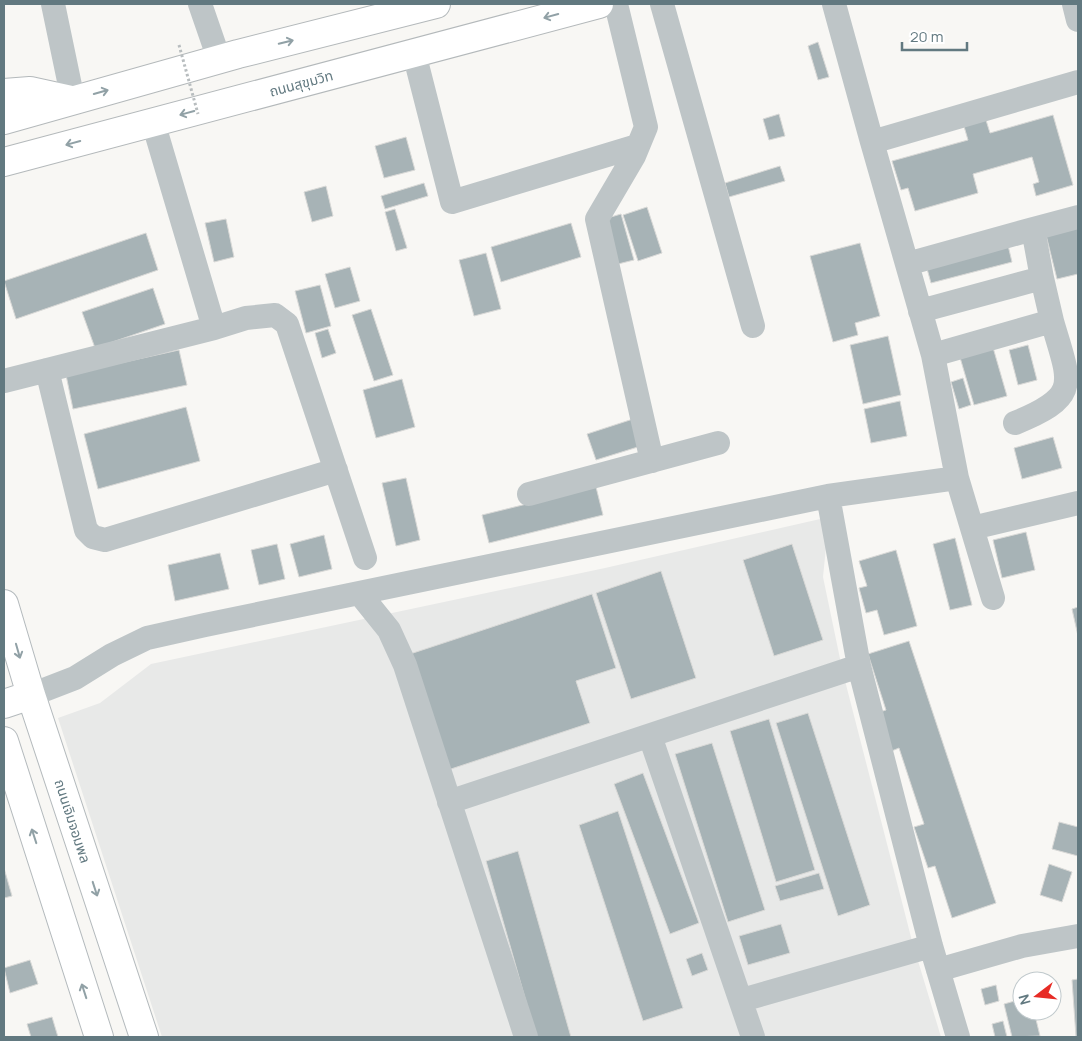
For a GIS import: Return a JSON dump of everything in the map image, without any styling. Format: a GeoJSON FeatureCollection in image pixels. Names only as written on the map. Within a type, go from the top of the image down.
{"type":"FeatureCollection","features":[{"type":"Feature","properties":{"kind":"main road"},"geometry":{"type":"LineString","coordinates":[[4,120],[219,59],[436,4]]}},
{"type":"Feature","properties":{"kind":"main road","name":"ถนนสุขุมวิท"},"geometry":{"type":"LineString","coordinates":[[4,162],[598,4]]}},
{"type":"Feature","properties":{"kind":"main road"},"geometry":{"type":"LineString","coordinates":[[4,93],[30,91],[73,100]]}},
{"type":"Feature","properties":{"kind":"main road","name":"ถนนเจิมจอมพล"},"geometry":{"type":"LineString","coordinates":[[4,604],[31,696],[144,1037]]}},
{"type":"Feature","properties":{"kind":"main road"},"geometry":{"type":"LineString","coordinates":[[4,704],[31,696]]}},
{"type":"Feature","properties":{"kind":"main road"},"geometry":{"type":"LineString","coordinates":[[4,741],[99,1037]]}},
{"type":"Feature","properties":{"kind":"lane"},"geometry":{"type":"LineString","coordinates":[[52,4],[73,100]]}},
{"type":"Feature","properties":{"kind":"lane"},"geometry":{"type":"LineString","coordinates":[[200,4],[219,59]]}},
{"type":"Feature","properties":{"kind":"lane"},"geometry":{"type":"LineString","coordinates":[[616,4],[646,127],[634,156],[597,219],[652,461]]}},
{"type":"Feature","properties":{"kind":"lane"},"geometry":{"type":"LineString","coordinates":[[662,4],[754,326]]}},
{"type":"Feature","properties":{"kind":"lane"},"geometry":{"type":"LineString","coordinates":[[834,4],[933,354],[957,478],[993,598]]}},
{"type":"Feature","properties":{"kind":"lane"},"geometry":{"type":"LineString","coordinates":[[1074,4],[1078,20]]}},
{"type":"Feature","properties":{"kind":"lane"},"geometry":{"type":"LineString","coordinates":[[414,53],[452,202],[637,146]]}},
{"type":"Feature","properties":{"kind":"lane"},"geometry":{"type":"LineString","coordinates":[[872,142],[1078,82]]}},
{"type":"Feature","properties":{"kind":"lane"},"geometry":{"type":"LineString","coordinates":[[153,122],[214,328]]}},
{"type":"Feature","properties":{"kind":"lane"},"geometry":{"type":"LineString","coordinates":[[906,264],[1078,217]]}},
{"type":"Feature","properties":{"kind":"lane"},"geometry":{"type":"LineString","coordinates":[[1014,423],[1043,412],[1058,401],[1066,391],[1069,379],[1052,321],[1033,229]]}},
{"type":"Feature","properties":{"kind":"lane"},"geometry":{"type":"LineString","coordinates":[[920,311],[1042,278]]}},
{"type":"Feature","properties":{"kind":"lane"},"geometry":{"type":"LineString","coordinates":[[4,381],[214,328],[246,318],[275,315],[287,324],[365,558]]}},
{"type":"Feature","properties":{"kind":"lane"},"geometry":{"type":"LineString","coordinates":[[933,354],[1052,321]]}},
{"type":"Feature","properties":{"kind":"lane"},"geometry":{"type":"LineString","coordinates":[[47,370],[86,530],[93,538],[105,540],[336,470]]}},
{"type":"Feature","properties":{"kind":"lane"},"geometry":{"type":"LineString","coordinates":[[529,494],[718,443]]}},
{"type":"Feature","properties":{"kind":"lane"},"geometry":{"type":"LineString","coordinates":[[31,696],[75,678],[112,655],[147,638],[828,496],[957,478]]}},
{"type":"Feature","properties":{"kind":"lane"},"geometry":{"type":"LineString","coordinates":[[828,496],[859,666],[930,946],[958,1037]]}},
{"type":"Feature","properties":{"kind":"lane"},"geometry":{"type":"LineString","coordinates":[[972,528],[1078,503]]}},
{"type":"Feature","properties":{"kind":"lane"},"geometry":{"type":"LineString","coordinates":[[360,594],[389,630],[405,665],[526,1037]]}},
{"type":"Feature","properties":{"kind":"lane"},"geometry":{"type":"LineString","coordinates":[[450,802],[859,666]]}},
{"type":"Feature","properties":{"kind":"lane"},"geometry":{"type":"LineString","coordinates":[[650,736],[742,1000],[747,1036]]}},
{"type":"Feature","properties":{"kind":"lane"},"geometry":{"type":"LineString","coordinates":[[938,970],[1022,946],[1078,936]]}},
{"type":"Feature","properties":{"kind":"lane"},"geometry":{"type":"LineString","coordinates":[[742,1000],[930,946]]}},
{"type":"Feature","properties":{"kind":"path"},"geometry":{"type":"LineString","coordinates":[[179,45],[198,114]]}},
{"type":"Feature","properties":{"kind":"shaded area"},"geometry":{"type":"Polygon","coordinates":[[[829,517],[823,577],[843,673],[912,941],[941,1037],[162,1037],[58,718],[100,703],[151,664],[605,568],[829,517]]]}},
{"type":"Feature","properties":{"kind":"building"},"geometry":{"type":"Polygon","coordinates":[[[818,42],[829,77],[818,80],[808,46],[818,42]]]}},
{"type":"Feature","properties":{"kind":"building"},"geometry":{"type":"Polygon","coordinates":[[[779,114],[785,136],[769,140],[763,119],[779,114]]]}},
{"type":"Feature","properties":{"kind":"building"},"geometry":{"type":"Polygon","coordinates":[[[1053,115],[1073,185],[1036,196],[1033,184],[1039,182],[1032,157],[973,174],[978,193],[915,211],[908,188],[901,190],[892,161],[968,140],[963,123],[985,117],[990,133],[1053,115]]]}},
{"type":"Feature","properties":{"kind":"building"},"geometry":{"type":"Polygon","coordinates":[[[406,137],[415,170],[384,178],[375,146],[406,137]]]}},
{"type":"Feature","properties":{"kind":"building"},"geometry":{"type":"Polygon","coordinates":[[[780,166],[785,181],[729,197],[725,183],[780,166]]]}},
{"type":"Feature","properties":{"kind":"building"},"geometry":{"type":"Polygon","coordinates":[[[424,183],[428,196],[385,209],[381,196],[424,183]]]}},
{"type":"Feature","properties":{"kind":"building"},"geometry":{"type":"Polygon","coordinates":[[[326,186],[333,216],[312,222],[304,192],[326,186]]]}},
{"type":"Feature","properties":{"kind":"building"},"geometry":{"type":"Polygon","coordinates":[[[647,207],[662,253],[638,261],[623,215],[647,207]]]}},
{"type":"Feature","properties":{"kind":"building"},"geometry":{"type":"Polygon","coordinates":[[[395,209],[407,248],[396,251],[385,212],[395,209]]]}},
{"type":"Feature","properties":{"kind":"building"},"geometry":{"type":"Polygon","coordinates":[[[1078,209],[1078,274],[1057,279],[1042,219],[1078,209]]]}},
{"type":"Feature","properties":{"kind":"building"},"geometry":{"type":"Polygon","coordinates":[[[621,214],[634,260],[614,265],[601,220],[621,214]]]}},
{"type":"Feature","properties":{"kind":"building"},"geometry":{"type":"Polygon","coordinates":[[[226,219],[234,257],[214,262],[205,223],[226,219]]]}},
{"type":"Feature","properties":{"kind":"building"},"geometry":{"type":"Polygon","coordinates":[[[571,223],[581,257],[501,282],[491,247],[571,223]]]}},
{"type":"Feature","properties":{"kind":"building"},"geometry":{"type":"Polygon","coordinates":[[[146,233],[158,270],[16,319],[4,281],[146,233]]]}},
{"type":"Feature","properties":{"kind":"building"},"geometry":{"type":"Polygon","coordinates":[[[1006,237],[1012,262],[931,283],[924,258],[1006,237]]]}},
{"type":"Feature","properties":{"kind":"building"},"geometry":{"type":"Polygon","coordinates":[[[860,243],[880,316],[855,323],[858,335],[833,342],[810,256],[860,243]]]}},
{"type":"Feature","properties":{"kind":"building"},"geometry":{"type":"Polygon","coordinates":[[[486,253],[501,309],[474,316],[459,260],[486,253]]]}},
{"type":"Feature","properties":{"kind":"building"},"geometry":{"type":"Polygon","coordinates":[[[350,267],[360,301],[335,308],[325,274],[350,267]]]}},
{"type":"Feature","properties":{"kind":"building"},"geometry":{"type":"Polygon","coordinates":[[[320,285],[331,326],[306,333],[295,291],[320,285]]]}},
{"type":"Feature","properties":{"kind":"building"},"geometry":{"type":"Polygon","coordinates":[[[153,288],[165,324],[95,348],[82,312],[153,288]]]}},
{"type":"Feature","properties":{"kind":"building"},"geometry":{"type":"Polygon","coordinates":[[[371,309],[393,375],[374,381],[352,315],[371,309]]]}},
{"type":"Feature","properties":{"kind":"building"},"geometry":{"type":"Polygon","coordinates":[[[328,329],[336,353],[322,358],[315,333],[328,329]]]}},
{"type":"Feature","properties":{"kind":"building"},"geometry":{"type":"Polygon","coordinates":[[[888,336],[901,395],[863,404],[850,345],[888,336]]]}},
{"type":"Feature","properties":{"kind":"building"},"geometry":{"type":"Polygon","coordinates":[[[992,344],[1007,396],[974,405],[959,354],[992,344]]]}},
{"type":"Feature","properties":{"kind":"building"},"geometry":{"type":"Polygon","coordinates":[[[1028,345],[1037,380],[1018,385],[1009,350],[1028,345]]]}},
{"type":"Feature","properties":{"kind":"building"},"geometry":{"type":"Polygon","coordinates":[[[179,350],[187,385],[73,409],[66,375],[179,350]]]}},
{"type":"Feature","properties":{"kind":"building"},"geometry":{"type":"Polygon","coordinates":[[[963,378],[971,405],[959,409],[951,382],[963,378]]]}},
{"type":"Feature","properties":{"kind":"building"},"geometry":{"type":"Polygon","coordinates":[[[402,379],[415,427],[376,438],[363,390],[402,379]]]}},
{"type":"Feature","properties":{"kind":"building"},"geometry":{"type":"Polygon","coordinates":[[[900,401],[907,436],[871,443],[864,409],[900,401]]]}},
{"type":"Feature","properties":{"kind":"building"},"geometry":{"type":"Polygon","coordinates":[[[186,407],[200,461],[98,489],[84,434],[186,407]]]}},
{"type":"Feature","properties":{"kind":"building"},"geometry":{"type":"Polygon","coordinates":[[[633,419],[641,446],[596,460],[587,434],[633,419]]]}},
{"type":"Feature","properties":{"kind":"building"},"geometry":{"type":"Polygon","coordinates":[[[1053,437],[1062,468],[1022,479],[1014,448],[1053,437]]]}},
{"type":"Feature","properties":{"kind":"building"},"geometry":{"type":"Polygon","coordinates":[[[406,478],[420,540],[396,546],[382,483],[406,478]]]}},
{"type":"Feature","properties":{"kind":"building"},"geometry":{"type":"Polygon","coordinates":[[[596,487],[603,515],[489,543],[482,515],[596,487]]]}},
{"type":"Feature","properties":{"kind":"building"},"geometry":{"type":"Polygon","coordinates":[[[1026,532],[1035,570],[1002,578],[993,540],[1026,532]]]}},
{"type":"Feature","properties":{"kind":"building"},"geometry":{"type":"Polygon","coordinates":[[[324,535],[332,569],[299,577],[290,544],[324,535]]]}},
{"type":"Feature","properties":{"kind":"building"},"geometry":{"type":"Polygon","coordinates":[[[955,538],[972,605],[950,610],[933,544],[955,538]]]}},
{"type":"Feature","properties":{"kind":"building"},"geometry":{"type":"Polygon","coordinates":[[[277,544],[285,579],[259,585],[251,550],[277,544]]]}},
{"type":"Feature","properties":{"kind":"building"},"geometry":{"type":"Polygon","coordinates":[[[792,544],[823,640],[774,656],[743,560],[792,544]]]}},
{"type":"Feature","properties":{"kind":"building"},"geometry":{"type":"Polygon","coordinates":[[[896,550],[917,626],[884,635],[877,610],[866,613],[859,588],[867,586],[859,561],[896,550]]]}},
{"type":"Feature","properties":{"kind":"building"},"geometry":{"type":"Polygon","coordinates":[[[220,553],[229,589],[175,601],[168,565],[220,553]]]}},
{"type":"Feature","properties":{"kind":"building"},"geometry":{"type":"Polygon","coordinates":[[[661,571],[696,678],[631,699],[596,593],[661,571]]]}},
{"type":"Feature","properties":{"kind":"building"},"geometry":{"type":"Polygon","coordinates":[[[592,594],[616,668],[576,681],[590,723],[445,771],[407,655],[592,594]]]}},
{"type":"Feature","properties":{"kind":"building"},"geometry":{"type":"Polygon","coordinates":[[[1078,607],[1078,636],[1072,609],[1078,607]]]}},
{"type":"Feature","properties":{"kind":"building"},"geometry":{"type":"Polygon","coordinates":[[[909,641],[996,903],[952,918],[935,866],[928,868],[914,827],[924,824],[899,748],[889,752],[877,713],[886,710],[868,654],[909,641]]]}},
{"type":"Feature","properties":{"kind":"building"},"geometry":{"type":"Polygon","coordinates":[[[808,713],[870,905],[838,916],[776,723],[808,713]]]}},
{"type":"Feature","properties":{"kind":"building"},"geometry":{"type":"Polygon","coordinates":[[[769,719],[815,870],[776,882],[730,731],[769,719]]]}},
{"type":"Feature","properties":{"kind":"building"},"geometry":{"type":"Polygon","coordinates":[[[712,743],[765,910],[728,922],[675,754],[712,743]]]}},
{"type":"Feature","properties":{"kind":"building"},"geometry":{"type":"Polygon","coordinates":[[[643,773],[699,923],[670,934],[614,784],[643,773]]]}},
{"type":"Feature","properties":{"kind":"building"},"geometry":{"type":"Polygon","coordinates":[[[618,811],[683,1008],[643,1021],[579,825],[618,811]]]}},
{"type":"Feature","properties":{"kind":"building"},"geometry":{"type":"Polygon","coordinates":[[[1059,822],[1078,827],[1078,856],[1052,849],[1059,822]]]}},
{"type":"Feature","properties":{"kind":"building"},"geometry":{"type":"Polygon","coordinates":[[[518,851],[571,1037],[536,1037],[486,861],[518,851]]]}},
{"type":"Feature","properties":{"kind":"building"},"geometry":{"type":"Polygon","coordinates":[[[1049,864],[1072,872],[1062,902],[1040,895],[1049,864]]]}},
{"type":"Feature","properties":{"kind":"building"},"geometry":{"type":"Polygon","coordinates":[[[4,868],[12,896],[4,898],[4,868]]]}},
{"type":"Feature","properties":{"kind":"building"},"geometry":{"type":"Polygon","coordinates":[[[819,873],[824,889],[780,901],[775,886],[819,873]]]}},
{"type":"Feature","properties":{"kind":"building"},"geometry":{"type":"Polygon","coordinates":[[[781,924],[790,953],[748,965],[739,936],[781,924]]]}},
{"type":"Feature","properties":{"kind":"building"},"geometry":{"type":"Polygon","coordinates":[[[702,953],[708,970],[692,976],[686,959],[702,953]]]}},
{"type":"Feature","properties":{"kind":"building"},"geometry":{"type":"Polygon","coordinates":[[[30,960],[38,984],[10,993],[4,968],[30,960]]]}},
{"type":"Feature","properties":{"kind":"building"},"geometry":{"type":"Polygon","coordinates":[[[1078,979],[1078,1037],[1076,1037],[1072,980],[1078,979]]]}},
{"type":"Feature","properties":{"kind":"building"},"geometry":{"type":"Polygon","coordinates":[[[996,985],[999,1001],[985,1005],[981,989],[996,985]]]}},
{"type":"Feature","properties":{"kind":"building"},"geometry":{"type":"Polygon","coordinates":[[[1012,1002],[1012,1021],[1036,1021],[1040,1036],[1012,1037],[1004,1004],[1012,1002]]]}},
{"type":"Feature","properties":{"kind":"building"},"geometry":{"type":"Polygon","coordinates":[[[52,1017],[58,1037],[31,1037],[27,1024],[52,1017]]]}},
{"type":"Feature","properties":{"kind":"building"},"geometry":{"type":"Polygon","coordinates":[[[1003,1021],[1007,1037],[995,1037],[992,1024],[1003,1021]]]}}]}
